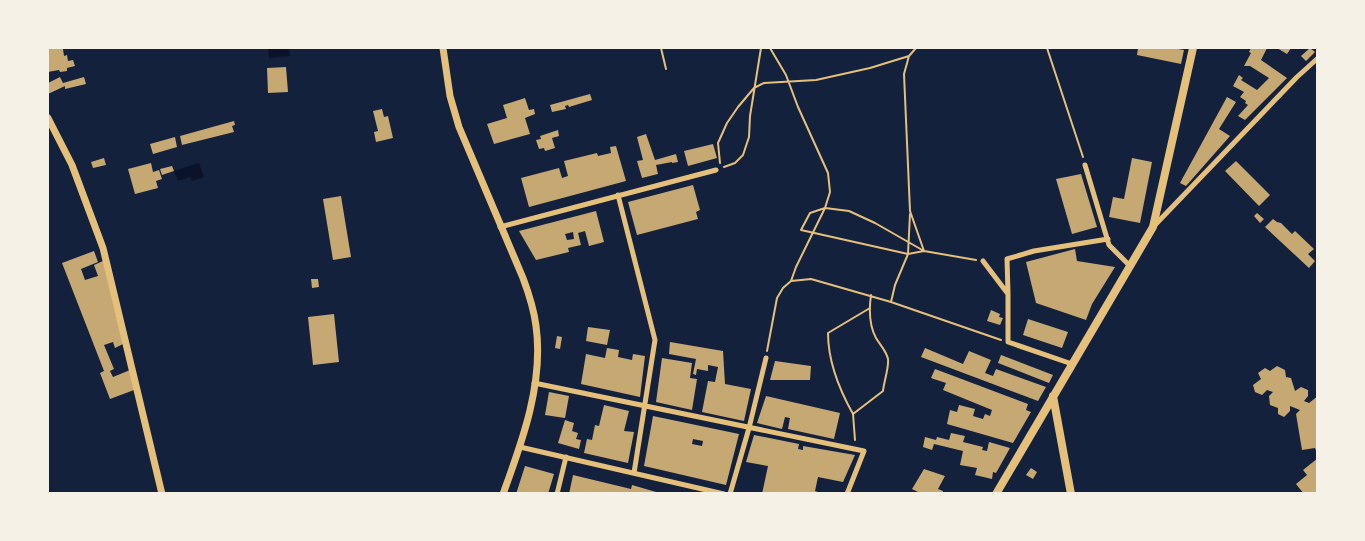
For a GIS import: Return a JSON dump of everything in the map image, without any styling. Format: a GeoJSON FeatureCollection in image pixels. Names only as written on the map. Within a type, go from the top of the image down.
{"type":"FeatureCollection","features":[{"type":"Feature","properties":{"kind":"main road"},"geometry":{"type":"LineString","coordinates":[[996,494],[1153,227],[1193,48]]}},
{"type":"Feature","properties":{"kind":"main road"},"geometry":{"type":"LineString","coordinates":[[1053,396],[1071,494]]}},
{"type":"Feature","properties":{"kind":"street"},"geometry":{"type":"LineString","coordinates":[[443,48],[450,96],[458,127],[500,227],[524,278],[532,303],[536,327],[538,357],[528,419],[503,494]]}},
{"type":"Feature","properties":{"kind":"street"},"geometry":{"type":"LineString","coordinates":[[1153,227],[1297,77],[1318,58]]}},
{"type":"Feature","properties":{"kind":"street"},"geometry":{"type":"LineString","coordinates":[[48,118],[72,166],[103,248],[162,494]]}},
{"type":"Feature","properties":{"kind":"street"},"geometry":{"type":"LineString","coordinates":[[1085,165],[1110,245],[1130,266]]}},
{"type":"Feature","properties":{"kind":"street"},"geometry":{"type":"LineString","coordinates":[[500,227],[716,170]]}},
{"type":"Feature","properties":{"kind":"street"},"geometry":{"type":"LineString","coordinates":[[618,195],[655,340],[634,473]]}},
{"type":"Feature","properties":{"kind":"street"},"geometry":{"type":"LineString","coordinates":[[1072,364],[1008,342],[1007,259],[1034,251],[1108,239]]}},
{"type":"Feature","properties":{"kind":"street"},"geometry":{"type":"LineString","coordinates":[[983,262],[1008,294]]}},
{"type":"Feature","properties":{"kind":"street"},"geometry":{"type":"LineString","coordinates":[[730,494],[766,358]]}},
{"type":"Feature","properties":{"kind":"street"},"geometry":{"type":"LineString","coordinates":[[534,383],[864,451],[847,494]]}},
{"type":"Feature","properties":{"kind":"street"},"geometry":{"type":"LineString","coordinates":[[520,447],[724,494]]}},
{"type":"Feature","properties":{"kind":"street"},"geometry":{"type":"LineString","coordinates":[[557,494],[566,457]]}},
{"type":"Feature","properties":{"kind":"path"},"geometry":{"type":"LineString","coordinates":[[661,48],[666,68]]}},
{"type":"Feature","properties":{"kind":"path"},"geometry":{"type":"LineString","coordinates":[[716,170],[735,163],[743,155],[749,137],[754,88],[761,48]]}},
{"type":"Feature","properties":{"kind":"path"},"geometry":{"type":"LineString","coordinates":[[770,48],[780,62],[828,173],[830,192],[825,208],[796,267],[792,281]]}},
{"type":"Feature","properties":{"kind":"path"},"geometry":{"type":"LineString","coordinates":[[891,302],[895,285],[908,254],[910,211],[904,74],[909,56],[916,48]]}},
{"type":"Feature","properties":{"kind":"path"},"geometry":{"type":"LineString","coordinates":[[1048,48],[1085,165]]}},
{"type":"Feature","properties":{"kind":"path"},"geometry":{"type":"LineString","coordinates":[[716,170],[720,162],[718,143],[727,122],[754,88],[764,83],[825,78],[870,68],[909,56]]}},
{"type":"Feature","properties":{"kind":"path"},"geometry":{"type":"LineString","coordinates":[[924,250],[908,254],[801,230],[810,213],[825,208],[849,211],[924,250],[983,262]]}},
{"type":"Feature","properties":{"kind":"path"},"geometry":{"type":"LineString","coordinates":[[910,211],[924,250]]}},
{"type":"Feature","properties":{"kind":"path"},"geometry":{"type":"LineString","coordinates":[[766,358],[777,298],[783,288],[792,281],[810,279],[871,295],[1008,342]]}},
{"type":"Feature","properties":{"kind":"path"},"geometry":{"type":"LineString","coordinates":[[853,414],[883,391],[888,361],[884,349],[872,329],[871,295]]}},
{"type":"Feature","properties":{"kind":"path"},"geometry":{"type":"LineString","coordinates":[[856,450],[853,414],[842,394],[836,376],[828,347],[828,333],[870,308]]}},
{"type":"Feature","properties":{"kind":"water"},"geometry":{"type":"Polygon","coordinates":[[[268,48],[289,48],[290,56],[269,58],[268,48]]]}},
{"type":"Feature","properties":{"kind":"water"},"geometry":{"type":"Polygon","coordinates":[[[199,163],[204,177],[192,181],[190,177],[178,181],[174,171],[199,163]]]}},
{"type":"Feature","properties":{"kind":"building"},"geometry":{"type":"Polygon","coordinates":[[[48,48],[67,48],[63,49],[64,56],[67,55],[68,61],[73,60],[75,66],[67,68],[67,71],[48,72],[48,48]]]}},
{"type":"Feature","properties":{"kind":"building"},"geometry":{"type":"Polygon","coordinates":[[[1138,48],[1184,50],[1181,64],[1137,55],[1138,48]]]}},
{"type":"Feature","properties":{"kind":"building"},"geometry":{"type":"Polygon","coordinates":[[[1251,48],[1267,48],[1261,60],[1287,78],[1245,120],[1238,116],[1248,105],[1240,97],[1244,92],[1233,86],[1239,75],[1243,78],[1241,80],[1257,90],[1269,78],[1250,66],[1244,66],[1251,53],[1249,52],[1251,48]]]}},
{"type":"Feature","properties":{"kind":"building"},"geometry":{"type":"Polygon","coordinates":[[[1277,48],[1291,48],[1287,54],[1277,48]]]}},
{"type":"Feature","properties":{"kind":"building"},"geometry":{"type":"Polygon","coordinates":[[[1310,48],[1315,52],[1306,61],[1301,56],[1310,48]]]}},
{"type":"Feature","properties":{"kind":"building"},"geometry":{"type":"Polygon","coordinates":[[[286,67],[288,92],[268,93],[267,68],[286,67]]]}},
{"type":"Feature","properties":{"kind":"building"},"geometry":{"type":"Polygon","coordinates":[[[60,77],[63,83],[84,77],[86,84],[65,89],[65,86],[48,94],[48,83],[60,77]]]}},
{"type":"Feature","properties":{"kind":"building"},"geometry":{"type":"Polygon","coordinates":[[[590,94],[592,100],[569,107],[568,105],[565,106],[566,109],[552,112],[550,105],[590,94]]]}},
{"type":"Feature","properties":{"kind":"building"},"geometry":{"type":"Polygon","coordinates":[[[1227,97],[1236,102],[1219,129],[1230,136],[1186,186],[1180,183],[1227,97]]]}},
{"type":"Feature","properties":{"kind":"building"},"geometry":{"type":"Polygon","coordinates":[[[525,98],[529,110],[534,109],[535,114],[525,118],[530,134],[494,144],[487,124],[507,118],[503,105],[525,98]]]}},
{"type":"Feature","properties":{"kind":"building"},"geometry":{"type":"Polygon","coordinates":[[[382,109],[384,117],[388,116],[393,138],[376,142],[374,132],[378,131],[373,111],[382,109]]]}},
{"type":"Feature","properties":{"kind":"building"},"geometry":{"type":"Polygon","coordinates":[[[234,121],[235,125],[232,126],[234,132],[182,145],[180,136],[234,121]]]}},
{"type":"Feature","properties":{"kind":"building"},"geometry":{"type":"Polygon","coordinates":[[[558,130],[559,136],[552,138],[555,148],[545,151],[544,148],[539,149],[536,140],[541,139],[540,136],[558,130]]]}},
{"type":"Feature","properties":{"kind":"building"},"geometry":{"type":"Polygon","coordinates":[[[646,134],[655,160],[676,154],[678,162],[656,165],[658,174],[642,178],[637,161],[643,160],[637,137],[646,134]]]}},
{"type":"Feature","properties":{"kind":"building"},"geometry":{"type":"Polygon","coordinates":[[[175,137],[177,147],[153,154],[150,144],[175,137]]]}},
{"type":"Feature","properties":{"kind":"building"},"geometry":{"type":"Polygon","coordinates":[[[713,144],[717,158],[688,166],[684,151],[713,144]]]}},
{"type":"Feature","properties":{"kind":"building"},"geometry":{"type":"Polygon","coordinates":[[[616,146],[626,181],[529,207],[521,178],[559,168],[562,178],[568,176],[564,161],[597,153],[598,156],[611,153],[610,147],[616,146]]]}},
{"type":"Feature","properties":{"kind":"building"},"geometry":{"type":"Polygon","coordinates":[[[104,158],[106,165],[93,168],[91,162],[104,158]]]}},
{"type":"Feature","properties":{"kind":"building"},"geometry":{"type":"Polygon","coordinates":[[[1132,158],[1152,162],[1140,223],[1109,217],[1113,197],[1124,199],[1132,158]]]}},
{"type":"Feature","properties":{"kind":"building"},"geometry":{"type":"Polygon","coordinates":[[[1236,161],[1270,195],[1259,206],[1225,171],[1236,161]]]}},
{"type":"Feature","properties":{"kind":"building"},"geometry":{"type":"Polygon","coordinates":[[[151,163],[153,172],[159,170],[162,179],[156,181],[158,188],[135,194],[128,169],[151,163]]]}},
{"type":"Feature","properties":{"kind":"building"},"geometry":{"type":"Polygon","coordinates":[[[172,166],[174,171],[162,175],[160,169],[172,166]]]}},
{"type":"Feature","properties":{"kind":"building"},"geometry":{"type":"Polygon","coordinates":[[[1081,174],[1097,227],[1072,234],[1056,179],[1081,174]]]}},
{"type":"Feature","properties":{"kind":"building"},"geometry":{"type":"Polygon","coordinates":[[[693,185],[700,210],[696,212],[698,219],[637,235],[628,202],[693,185]]]}},
{"type":"Feature","properties":{"kind":"building"},"geometry":{"type":"Polygon","coordinates":[[[341,196],[351,257],[333,260],[323,199],[341,196]]]}},
{"type":"Feature","properties":{"kind":"building"},"geometry":{"type":"Polygon","coordinates":[[[596,211],[604,242],[589,246],[585,231],[578,233],[581,245],[568,248],[569,252],[536,260],[519,231],[596,211]],[[573,232],[565,234],[567,240],[574,239],[573,232]]]}},
{"type":"Feature","properties":{"kind":"building"},"geometry":{"type":"Polygon","coordinates":[[[1257,213],[1264,219],[1260,223],[1254,216],[1257,213]]]}},
{"type":"Feature","properties":{"kind":"building"},"geometry":{"type":"Polygon","coordinates":[[[1273,219],[1281,223],[1292,234],[1295,231],[1314,249],[1308,254],[1315,261],[1309,268],[1265,227],[1273,219]]]}},
{"type":"Feature","properties":{"kind":"building"},"geometry":{"type":"Polygon","coordinates":[[[1075,249],[1077,261],[1115,267],[1092,304],[1086,320],[1036,303],[1026,262],[1075,249]]]}},
{"type":"Feature","properties":{"kind":"building"},"geometry":{"type":"Polygon","coordinates":[[[94,251],[98,262],[81,269],[85,280],[98,276],[94,265],[103,261],[123,344],[115,348],[113,342],[104,345],[114,369],[110,371],[113,377],[130,370],[134,390],[110,399],[100,373],[104,371],[62,263],[94,251]]]}},
{"type":"Feature","properties":{"kind":"building"},"geometry":{"type":"Polygon","coordinates":[[[311,279],[318,279],[319,287],[312,288],[311,279]]]}},
{"type":"Feature","properties":{"kind":"building"},"geometry":{"type":"Polygon","coordinates":[[[991,310],[1000,314],[999,317],[1003,318],[1000,325],[987,321],[991,310]]]}},
{"type":"Feature","properties":{"kind":"building"},"geometry":{"type":"Polygon","coordinates":[[[334,314],[339,362],[313,365],[308,317],[334,314]]]}},
{"type":"Feature","properties":{"kind":"building"},"geometry":{"type":"Polygon","coordinates":[[[1028,319],[1068,332],[1062,348],[1023,335],[1028,319]]]}},
{"type":"Feature","properties":{"kind":"building"},"geometry":{"type":"Polygon","coordinates":[[[588,327],[610,330],[607,345],[586,341],[588,327]]]}},
{"type":"Feature","properties":{"kind":"building"},"geometry":{"type":"Polygon","coordinates":[[[557,336],[562,337],[560,349],[555,348],[557,336]]]}},
{"type":"Feature","properties":{"kind":"building"},"geometry":{"type":"Polygon","coordinates":[[[670,342],[723,351],[725,384],[751,389],[744,421],[702,412],[708,381],[715,382],[718,367],[708,365],[708,371],[697,369],[696,375],[693,374],[696,359],[669,354],[670,342]]]}},
{"type":"Feature","properties":{"kind":"building"},"geometry":{"type":"Polygon","coordinates":[[[607,348],[619,350],[618,357],[632,360],[633,354],[645,356],[640,397],[581,384],[586,354],[605,358],[607,348]]]}},
{"type":"Feature","properties":{"kind":"building"},"geometry":{"type":"Polygon","coordinates":[[[925,348],[963,364],[969,351],[991,360],[985,373],[993,376],[996,369],[1046,387],[1038,401],[921,357],[925,348]]]}},
{"type":"Feature","properties":{"kind":"building"},"geometry":{"type":"Polygon","coordinates":[[[1001,355],[1053,375],[1049,383],[998,363],[1001,355]]]}},
{"type":"Feature","properties":{"kind":"building"},"geometry":{"type":"Polygon","coordinates":[[[662,358],[692,363],[690,378],[697,379],[692,410],[656,402],[662,358]]]}},
{"type":"Feature","properties":{"kind":"building"},"geometry":{"type":"Polygon","coordinates":[[[775,361],[811,366],[810,380],[770,380],[775,361]]]}},
{"type":"Feature","properties":{"kind":"building"},"geometry":{"type":"Polygon","coordinates":[[[1277,366],[1285,370],[1286,377],[1291,378],[1295,391],[1301,387],[1308,390],[1308,396],[1304,401],[1309,403],[1318,396],[1318,456],[1315,448],[1302,450],[1296,414],[1300,410],[1290,406],[1290,411],[1284,417],[1278,414],[1278,408],[1270,405],[1269,396],[1273,392],[1267,390],[1262,395],[1255,392],[1253,385],[1261,379],[1258,373],[1265,368],[1270,371],[1277,366]]]}},
{"type":"Feature","properties":{"kind":"building"},"geometry":{"type":"Polygon","coordinates":[[[935,369],[1028,404],[1026,410],[1031,412],[1013,443],[947,424],[950,410],[957,412],[959,405],[975,409],[973,416],[983,419],[985,414],[990,416],[992,410],[943,390],[946,383],[931,378],[935,369]]]}},
{"type":"Feature","properties":{"kind":"building"},"geometry":{"type":"Polygon","coordinates":[[[549,392],[569,396],[565,418],[545,415],[549,392]]]}},
{"type":"Feature","properties":{"kind":"building"},"geometry":{"type":"Polygon","coordinates":[[[766,396],[840,413],[834,439],[788,429],[790,418],[785,417],[782,429],[757,423],[766,396]]]}},
{"type":"Feature","properties":{"kind":"building"},"geometry":{"type":"Polygon","coordinates":[[[604,405],[629,411],[624,431],[634,432],[628,463],[584,453],[587,439],[592,440],[595,425],[599,426],[604,405]]]}},
{"type":"Feature","properties":{"kind":"building"},"geometry":{"type":"Polygon","coordinates":[[[653,416],[739,434],[726,485],[644,466],[653,416]],[[693,439],[692,444],[702,446],[703,441],[693,439]]]}},
{"type":"Feature","properties":{"kind":"building"},"geometry":{"type":"Polygon","coordinates":[[[565,420],[574,423],[572,431],[578,433],[576,439],[581,440],[579,449],[558,443],[565,420]]]}},
{"type":"Feature","properties":{"kind":"building"},"geometry":{"type":"Polygon","coordinates":[[[951,433],[965,436],[963,442],[983,447],[982,450],[987,451],[989,442],[1010,448],[996,473],[993,472],[992,479],[975,475],[977,468],[960,465],[963,451],[934,444],[932,450],[923,447],[925,437],[936,440],[937,437],[949,440],[951,433]]]}},
{"type":"Feature","properties":{"kind":"building"},"geometry":{"type":"Polygon","coordinates":[[[754,435],[799,444],[798,449],[803,450],[803,446],[855,455],[843,482],[818,477],[815,491],[823,494],[762,494],[768,466],[746,462],[754,435]]]}},
{"type":"Feature","properties":{"kind":"building"},"geometry":{"type":"Polygon","coordinates":[[[1318,458],[1318,494],[1304,494],[1296,484],[1307,475],[1303,470],[1318,458]]]}},
{"type":"Feature","properties":{"kind":"building"},"geometry":{"type":"Polygon","coordinates":[[[525,466],[554,474],[548,494],[516,494],[525,466]]]}},
{"type":"Feature","properties":{"kind":"building"},"geometry":{"type":"Polygon","coordinates":[[[1031,468],[1037,472],[1033,479],[1026,475],[1031,468]]]}},
{"type":"Feature","properties":{"kind":"building"},"geometry":{"type":"Polygon","coordinates":[[[924,469],[945,476],[938,489],[943,491],[942,494],[922,494],[912,489],[924,469]]]}},
{"type":"Feature","properties":{"kind":"building"},"geometry":{"type":"Polygon","coordinates":[[[573,475],[631,489],[632,485],[663,494],[569,494],[573,475]]]}}]}
